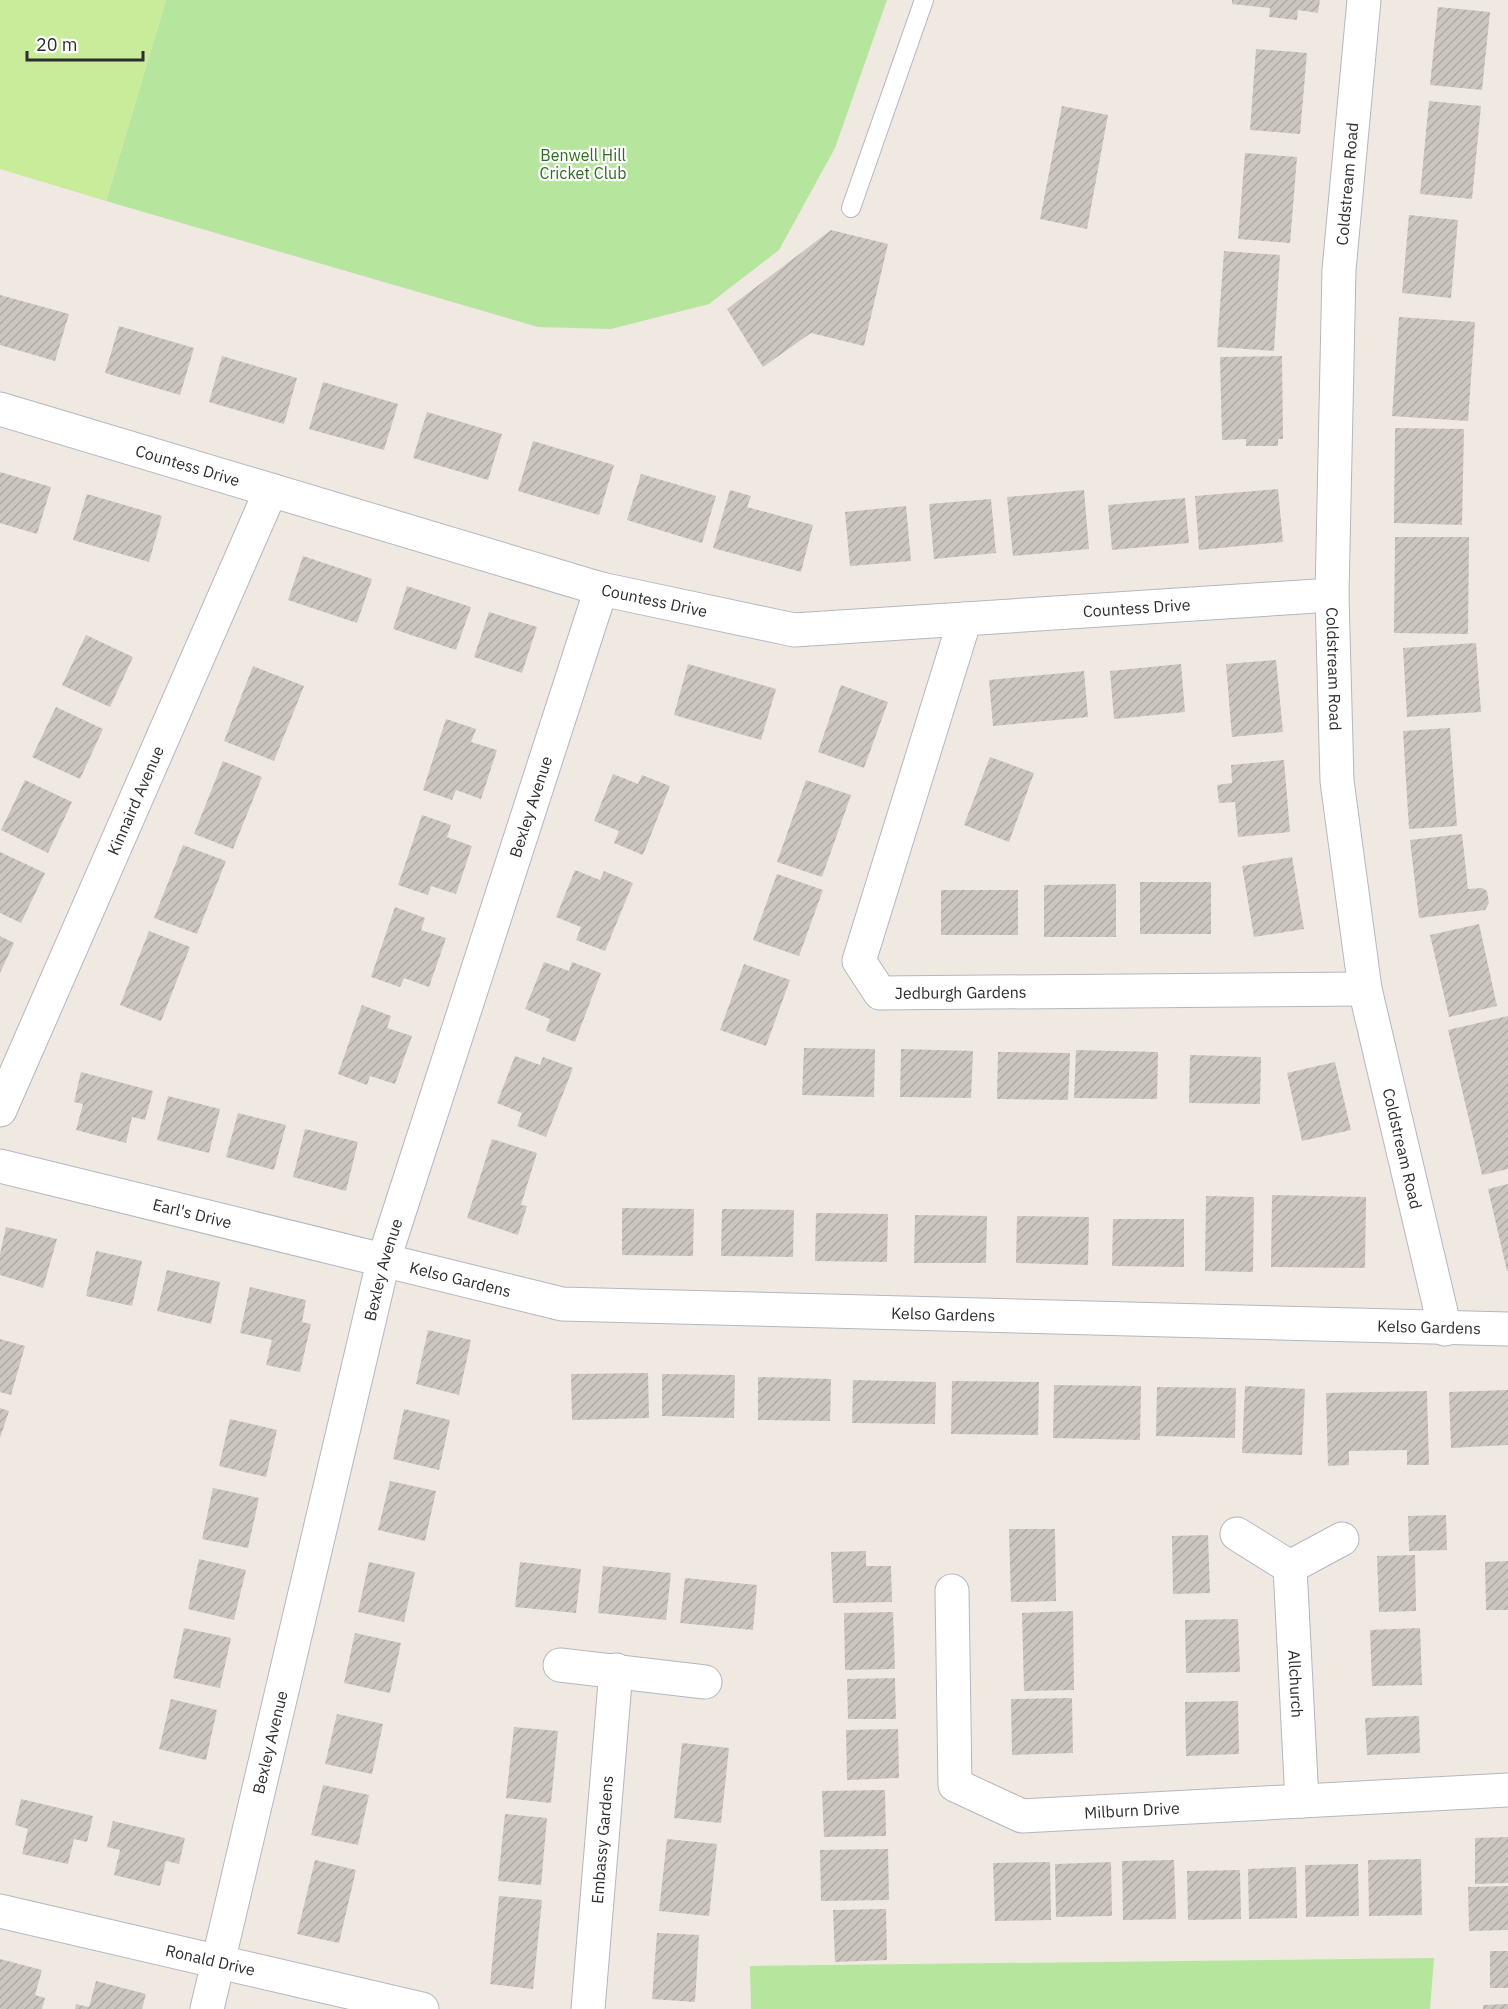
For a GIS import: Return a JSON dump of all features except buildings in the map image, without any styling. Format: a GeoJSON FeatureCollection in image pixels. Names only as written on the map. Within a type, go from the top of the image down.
{"type":"FeatureCollection","features":[{"type":"Feature","properties":{"kind":"street","name":"Coldstream Road"},"geometry":{"type":"LineString","coordinates":[[1364,0],[1339,270],[1332,595],[1337,780],[1365,989],[1445,1329]]}},
{"type":"Feature","properties":{"kind":"street","name":"Countess Drive"},"geometry":{"type":"LineString","coordinates":[[0,409],[602,589],[794,630],[1332,595]]}},
{"type":"Feature","properties":{"kind":"street","name":"Kinnaird Avenue"},"geometry":{"type":"LineString","coordinates":[[0,1110],[271,490]]}},
{"type":"Feature","properties":{"kind":"street","name":"Bexley Avenue"},"geometry":{"type":"LineString","coordinates":[[207,2009],[383,1262],[602,589]]}},
{"type":"Feature","properties":{"kind":"street","name":"Jedburgh Gardens"},"geometry":{"type":"LineString","coordinates":[[965,619],[859,961],[880,993],[1365,989]]}},
{"type":"Feature","properties":{"kind":"street","name":"Earl's Drive"},"geometry":{"type":"LineString","coordinates":[[0,1166],[383,1262]]}},
{"type":"Feature","properties":{"kind":"street","name":"Kelso Gardens"},"geometry":{"type":"LineString","coordinates":[[383,1262],[562,1304],[1508,1329]]}},
{"type":"Feature","properties":{"kind":"street"},"geometry":{"type":"LineString","coordinates":[[1237,1534],[1290,1567],[1342,1539]]}},
{"type":"Feature","properties":{"kind":"street","name":"Allchurch"},"geometry":{"type":"LineString","coordinates":[[1290,1567],[1302,1801]]}},
{"type":"Feature","properties":{"kind":"street","name":"Milburn Drive"},"geometry":{"type":"LineString","coordinates":[[952,1591],[956,1785],[1022,1816],[1508,1790]]}},
{"type":"Feature","properties":{"kind":"street"},"geometry":{"type":"LineString","coordinates":[[560,1665],[705,1682]]}},
{"type":"Feature","properties":{"kind":"street","name":"Embassy Gardens"},"geometry":{"type":"LineString","coordinates":[[588,2009],[616,1670]]}},
{"type":"Feature","properties":{"kind":"street","name":"Ronald Drive"},"geometry":{"type":"LineString","coordinates":[[0,1911],[422,2009]]}},
{"type":"Feature","properties":{"kind":"lane"},"geometry":{"type":"LineString","coordinates":[[851,208],[924,0]]}},
{"type":"Feature","properties":{"kind":"green space"},"geometry":{"type":"Polygon","coordinates":[[[0,0],[166,0],[106,201],[0,169],[0,0]]]}},
{"type":"Feature","properties":{"kind":"green space","name":"Benwell Hill Cricket Club"},"geometry":{"type":"Polygon","coordinates":[[[166,0],[887,0],[835,148],[779,250],[709,304],[611,329],[538,327],[106,201],[166,0]]]}},
{"type":"Feature","properties":{"kind":"green space"},"geometry":{"type":"Polygon","coordinates":[[[1434,1958],[1430,2009],[751,2009],[750,1966],[1434,1958]]]}}]}
